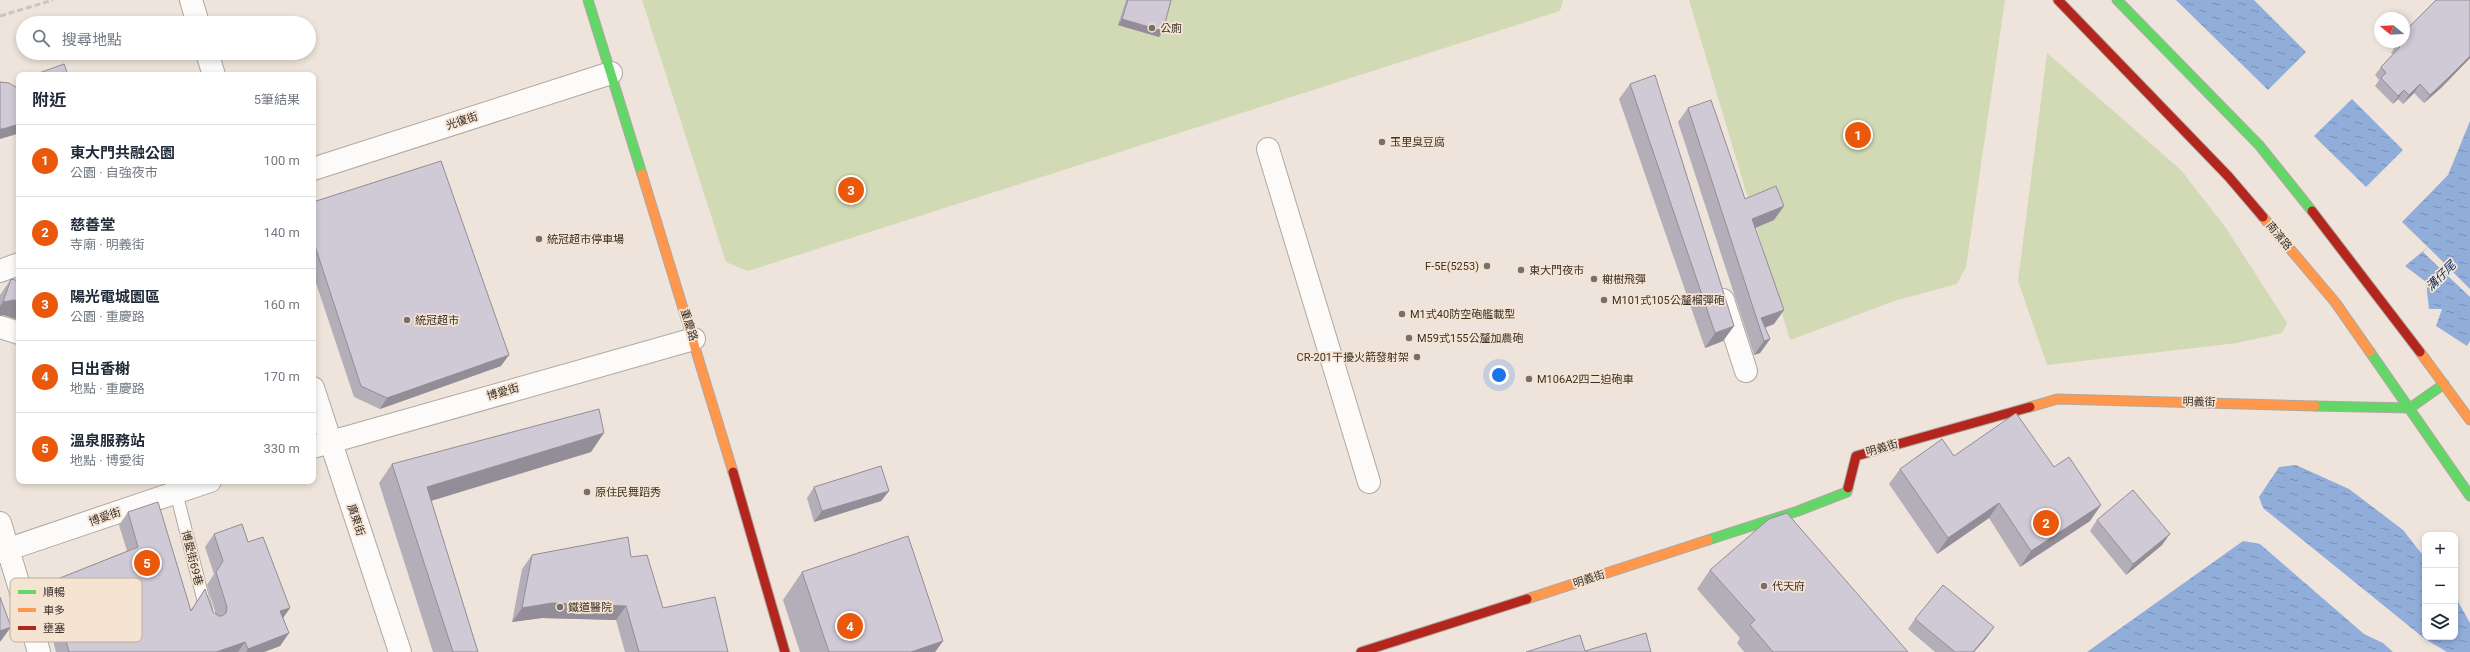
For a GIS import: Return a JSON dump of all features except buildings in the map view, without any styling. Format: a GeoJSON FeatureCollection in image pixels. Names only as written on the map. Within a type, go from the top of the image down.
{"type":"FeatureCollection","features":[{"type":"Feature","properties":{"kind":"street"},"geometry":{"type":"LineString","coordinates":[[191,0],[196,16]]}},
{"type":"Feature","properties":{"kind":"street","name":"重慶路"},"geometry":{"type":"LineString","coordinates":[[588,0],[694,339],[785,652]]}},
{"type":"Feature","properties":{"kind":"street","name":"南濱路"},"geometry":{"type":"LineString","coordinates":[[2058,0],[2228,176],[2335,302],[2470,496]]}},
{"type":"Feature","properties":{"kind":"street"},"geometry":{"type":"LineString","coordinates":[[2117,0],[2259,145],[2346,253],[2470,420]]}},
{"type":"Feature","properties":{"kind":"street"},"geometry":{"type":"LineString","coordinates":[[209,60],[213,72]]}},
{"type":"Feature","properties":{"kind":"street","name":"光復街"},"geometry":{"type":"LineString","coordinates":[[316,168],[611,73]]}},
{"type":"Feature","properties":{"kind":"street"},"geometry":{"type":"LineString","coordinates":[[1268,149],[1370,482]]}},
{"type":"Feature","properties":{"kind":"street"},"geometry":{"type":"LineString","coordinates":[[0,270],[16,265]]}},
{"type":"Feature","properties":{"kind":"street"},"geometry":{"type":"LineString","coordinates":[[1717,281],[1746,371]]}},
{"type":"Feature","properties":{"kind":"street"},"geometry":{"type":"LineString","coordinates":[[0,327],[16,332]]}},
{"type":"Feature","properties":{"kind":"street","name":"博愛街"},"geometry":{"type":"LineString","coordinates":[[319,441],[694,339]]}},
{"type":"Feature","properties":{"kind":"street"},"geometry":{"type":"LineString","coordinates":[[2410,408],[2444,384]]}},
{"type":"Feature","properties":{"kind":"street","name":"明義街"},"geometry":{"type":"LineString","coordinates":[[1361,652],[1798,511],[1847,492],[1856,456],[2057,399],[2410,408]]}},
{"type":"Feature","properties":{"kind":"street","name":"廣東街"},"geometry":{"type":"LineString","coordinates":[[316,414],[319,441],[400,652]]}},
{"type":"Feature","properties":{"kind":"street","name":"博愛街"},"geometry":{"type":"LineString","coordinates":[[5,551],[201,484]]}},
{"type":"Feature","properties":{"kind":"street"},"geometry":{"type":"LineString","coordinates":[[0,523],[5,551],[14,578]]}},
{"type":"Feature","properties":{"kind":"street"},"geometry":{"type":"LineString","coordinates":[[36,642],[39,652]]}},
{"type":"Feature","properties":{"kind":"lane","name":"博愛街69巷"},"geometry":{"type":"LineString","coordinates":[[176,492],[204,604],[211,622]]}},
{"type":"Feature","properties":{"kind":"green space"},"geometry":{"type":"Polygon","coordinates":[[[642,0],[1563,0],[1560,11],[748,271],[726,262],[642,0]]]}},
{"type":"Feature","properties":{"kind":"green space"},"geometry":{"type":"Polygon","coordinates":[[[1689,0],[2005,0],[1966,267],[1957,284],[1894,301],[1790,340],[1689,0]]]}},
{"type":"Feature","properties":{"kind":"green space"},"geometry":{"type":"Polygon","coordinates":[[[2047,53],[2181,170],[2226,228],[2287,323],[2282,333],[2237,343],[2047,365],[2018,281],[2047,53]]]}},
{"type":"Feature","properties":{"kind":"water"},"geometry":{"type":"Polygon","coordinates":[[[2176,0],[2254,0],[2306,52],[2268,90],[2176,0]]]}},
{"type":"Feature","properties":{"kind":"water"},"geometry":{"type":"Polygon","coordinates":[[[2352,99],[2403,150],[2366,187],[2314,136],[2352,99]]]}},
{"type":"Feature","properties":{"kind":"water","name":"溝仔尾"},"geometry":{"type":"Polygon","coordinates":[[[2470,121],[2470,341],[2467,346],[2436,326],[2442,309],[2429,309],[2426,282],[2405,266],[2428,247],[2402,222],[2448,175],[2470,121]]]}},
{"type":"Feature","properties":{"kind":"water"},"geometry":{"type":"Polygon","coordinates":[[[2296,465],[2349,489],[2403,530],[2422,554],[2422,637],[2263,508],[2259,497],[2279,467],[2296,465]]]}},
{"type":"Feature","properties":{"kind":"water"},"geometry":{"type":"Polygon","coordinates":[[[2243,541],[2260,544],[2364,634],[2383,643],[2393,652],[2087,652],[2243,541]]]}},
{"type":"Feature","properties":{"kind":"water"},"geometry":{"type":"Polygon","coordinates":[[[2458,601],[2470,623],[2470,652],[2447,652],[2427,640],[2458,640],[2458,601]]]}},
{"type":"Feature","properties":{"kind":"pier"},"geometry":{"type":"Polygon","coordinates":[[[2428,247],[2470,289],[2470,297],[2423,252],[2428,247]]]}},
{"type":"Feature","properties":{"kind":"railway"},"geometry":{"type":"LineString","coordinates":[[0,16],[53,0]]}},
{"type":"Feature","properties":{"kind":"traffic: fast"},"geometry":{"type":"LineString","coordinates":[[588,0],[642,174]]}},
{"type":"Feature","properties":{"kind":"traffic: fast"},"geometry":{"type":"LineString","coordinates":[[2117,0],[2259,145],[2312,211]]}},
{"type":"Feature","properties":{"kind":"traffic: fast"},"geometry":{"type":"LineString","coordinates":[[2370,352],[2470,496]]}},
{"type":"Feature","properties":{"kind":"traffic: fast"},"geometry":{"type":"LineString","coordinates":[[2315,406],[2410,408],[2444,384]]}},
{"type":"Feature","properties":{"kind":"traffic: fast"},"geometry":{"type":"LineString","coordinates":[[1708,540],[1798,511],[1847,492],[1848,488]]}},
{"type":"Feature","properties":{"kind":"traffic: slow"},"geometry":{"type":"LineString","coordinates":[[642,174],[733,472]]}},
{"type":"Feature","properties":{"kind":"traffic: slow"},"geometry":{"type":"LineString","coordinates":[[2263,217],[2335,302],[2370,352]]}},
{"type":"Feature","properties":{"kind":"traffic: slow"},"geometry":{"type":"LineString","coordinates":[[2420,352],[2470,420]]}},
{"type":"Feature","properties":{"kind":"traffic: slow"},"geometry":{"type":"LineString","coordinates":[[2030,407],[2057,399],[2315,406]]}},
{"type":"Feature","properties":{"kind":"traffic: slow"},"geometry":{"type":"LineString","coordinates":[[1527,599],[1708,540]]}},
{"type":"Feature","properties":{"kind":"traffic: jam"},"geometry":{"type":"LineString","coordinates":[[2058,0],[2228,176],[2263,217]]}},
{"type":"Feature","properties":{"kind":"traffic: jam"},"geometry":{"type":"LineString","coordinates":[[2312,211],[2420,352]]}},
{"type":"Feature","properties":{"kind":"traffic: jam"},"geometry":{"type":"LineString","coordinates":[[1848,488],[1856,456],[2030,407]]}},
{"type":"Feature","properties":{"kind":"traffic: jam"},"geometry":{"type":"LineString","coordinates":[[733,472],[785,652]]}},
{"type":"Feature","properties":{"kind":"traffic: jam"},"geometry":{"type":"LineString","coordinates":[[1361,652],[1527,599]]}},
{"type":"Feature","properties":{"kind":"place","name":"公廁"},"geometry":{"type":"Point","coordinates":[1152,28]}},
{"type":"Feature","properties":{"kind":"place","name":"東大門共融公園"},"geometry":{"type":"Point","coordinates":[1858,135]}},
{"type":"Feature","properties":{"kind":"place","name":"玉里臭豆腐"},"geometry":{"type":"Point","coordinates":[1382,142]}},
{"type":"Feature","properties":{"kind":"place","name":"陽光電城園區"},"geometry":{"type":"Point","coordinates":[851,190]}},
{"type":"Feature","properties":{"kind":"place","name":"統冠超市停車場"},"geometry":{"type":"Point","coordinates":[539,239]}},
{"type":"Feature","properties":{"kind":"place","name":"F-5E(5253)"},"geometry":{"type":"Point","coordinates":[1487,266]}},
{"type":"Feature","properties":{"kind":"place","name":"東大門夜市"},"geometry":{"type":"Point","coordinates":[1521,270]}},
{"type":"Feature","properties":{"kind":"place","name":"榭樹飛彈"},"geometry":{"type":"Point","coordinates":[1594,279]}},
{"type":"Feature","properties":{"kind":"place","name":"M101式105公釐榴彈砲"},"geometry":{"type":"Point","coordinates":[1604,300]}},
{"type":"Feature","properties":{"kind":"place","name":"M1式40防空砲艦載型"},"geometry":{"type":"Point","coordinates":[1402,314]}},
{"type":"Feature","properties":{"kind":"place","name":"統冠超市"},"geometry":{"type":"Point","coordinates":[407,320]}},
{"type":"Feature","properties":{"kind":"place","name":"M59式155公釐加農砲"},"geometry":{"type":"Point","coordinates":[1409,338]}},
{"type":"Feature","properties":{"kind":"place","name":"CR-201干擾火箭發射架"},"geometry":{"type":"Point","coordinates":[1417,357]}},
{"type":"Feature","properties":{"kind":"place","name":"M106A2四二迫砲車"},"geometry":{"type":"Point","coordinates":[1529,379]}},
{"type":"Feature","properties":{"kind":"place","name":"原住民舞蹈秀"},"geometry":{"type":"Point","coordinates":[587,492]}},
{"type":"Feature","properties":{"kind":"place","name":"慈善堂"},"geometry":{"type":"Point","coordinates":[2046,523]}},
{"type":"Feature","properties":{"kind":"place","name":"溫泉服務站"},"geometry":{"type":"Point","coordinates":[147,563]}},
{"type":"Feature","properties":{"kind":"place","name":"代天府"},"geometry":{"type":"Point","coordinates":[1764,586]}},
{"type":"Feature","properties":{"kind":"place","name":"鐵道醫院"},"geometry":{"type":"Point","coordinates":[560,607]}},
{"type":"Feature","properties":{"kind":"place","name":"日出香榭"},"geometry":{"type":"Point","coordinates":[850,626]}}]}
